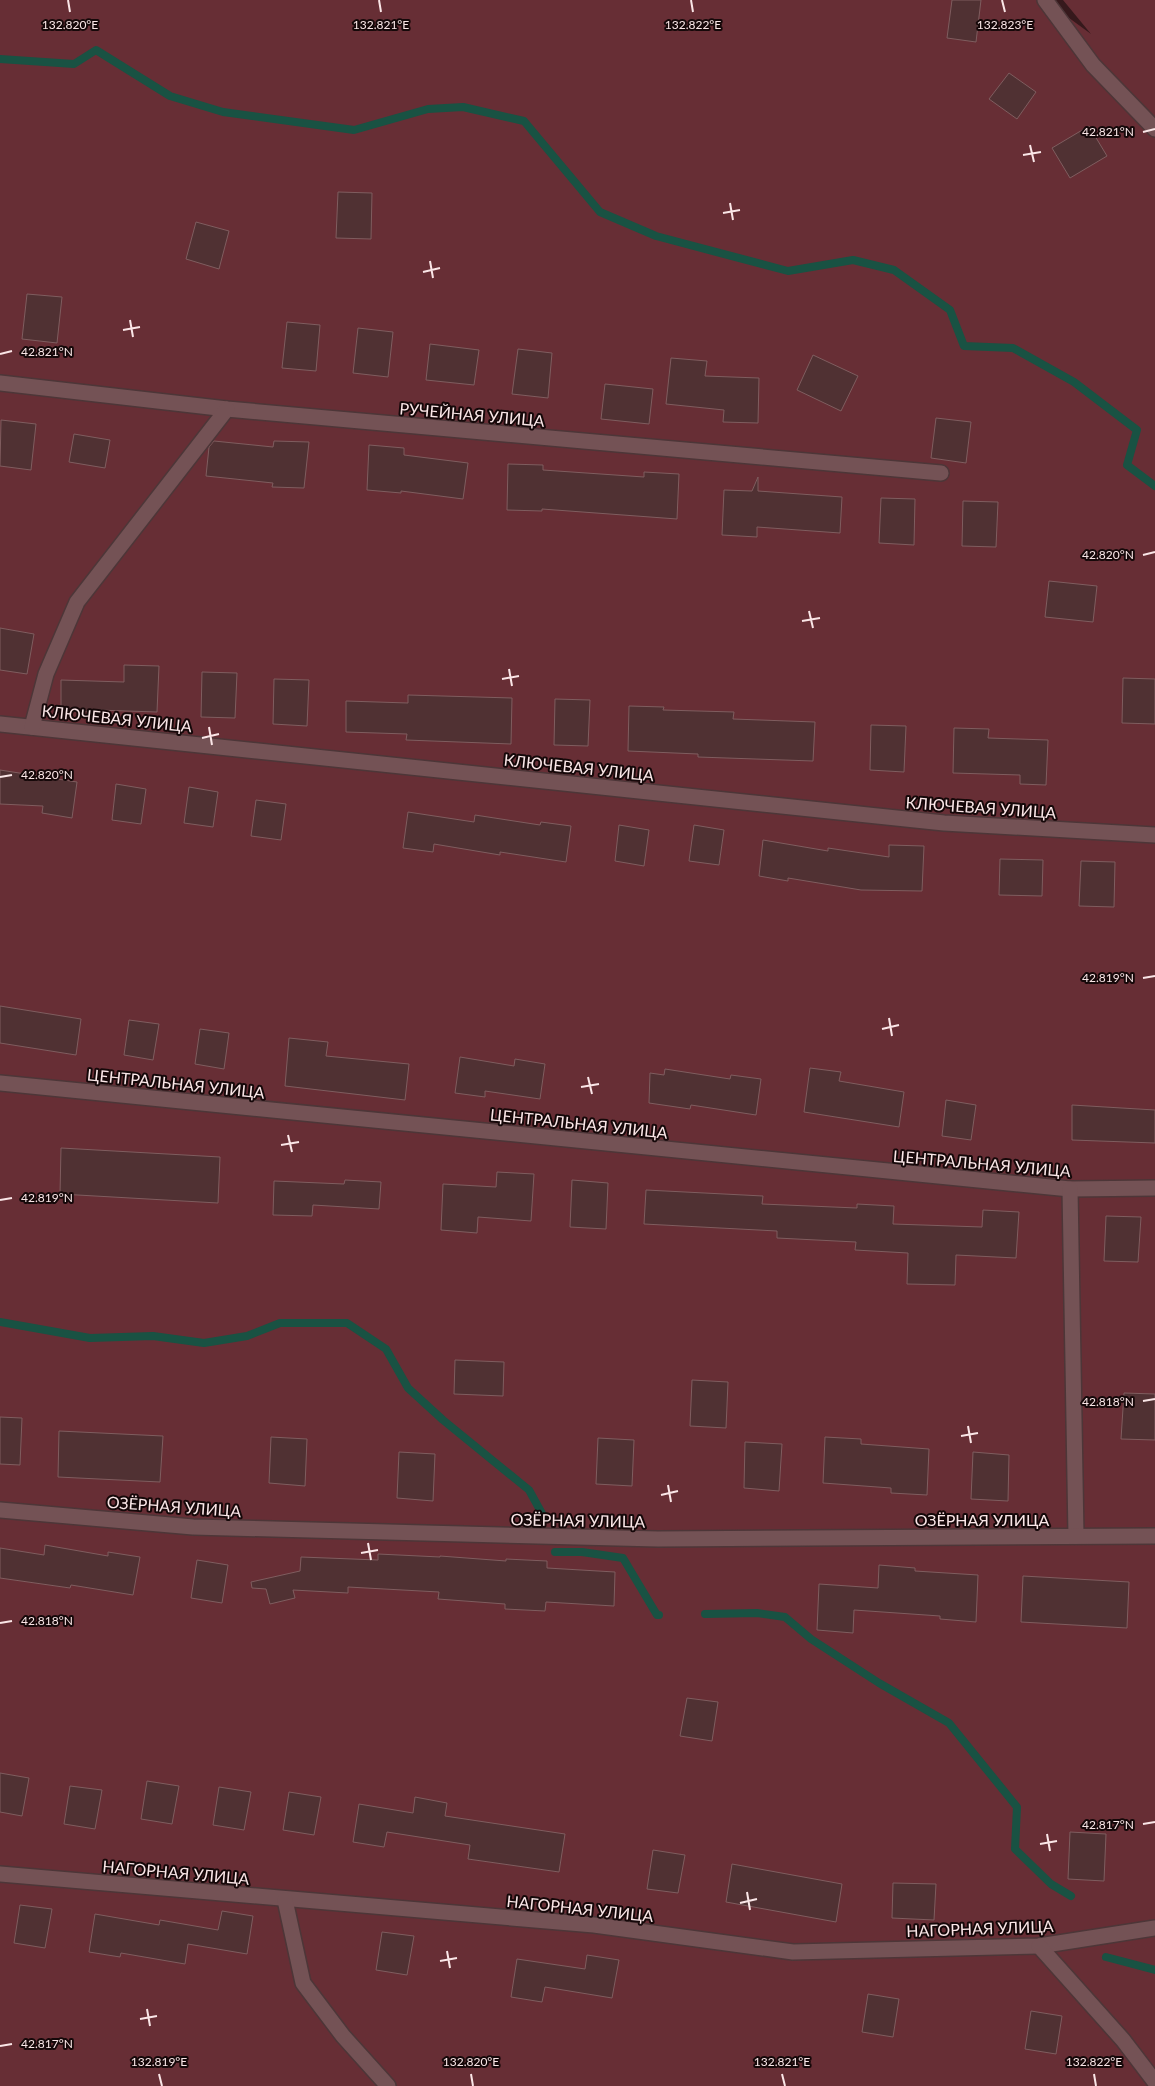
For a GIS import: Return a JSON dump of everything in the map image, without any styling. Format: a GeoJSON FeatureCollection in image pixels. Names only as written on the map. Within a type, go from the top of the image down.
{"type":"FeatureCollection","features":[{"type":"Feature","properties":{"kind":"street"},"geometry":{"type":"LineString","coordinates":[[1045,0],[1093,65],[1155,130]]}},
{"type":"Feature","properties":{"kind":"street","name":"РУЧЕЙНАЯ УЛИЦА"},"geometry":{"type":"LineString","coordinates":[[0,384],[227,410],[940,473]]}},
{"type":"Feature","properties":{"kind":"street"},"geometry":{"type":"LineString","coordinates":[[32,727],[46,674],[77,602],[227,410]]}},
{"type":"Feature","properties":{"kind":"street","name":"КЛЮЧЕВАЯ УЛИЦА"},"geometry":{"type":"LineString","coordinates":[[0,724],[944,823],[1155,835]]}},
{"type":"Feature","properties":{"kind":"street","name":"ЦЕНТРАЛЬНАЯ УЛИЦА"},"geometry":{"type":"LineString","coordinates":[[0,1082],[1070,1189],[1155,1188]]}},
{"type":"Feature","properties":{"kind":"street"},"geometry":{"type":"LineString","coordinates":[[1070,1189],[1076,1536]]}},
{"type":"Feature","properties":{"kind":"street","name":"ОЗЁРНАЯ УЛИЦА"},"geometry":{"type":"LineString","coordinates":[[0,1510],[193,1527],[658,1539],[1155,1536]]}},
{"type":"Feature","properties":{"kind":"street","name":"НАГОРНАЯ УЛИЦА"},"geometry":{"type":"LineString","coordinates":[[0,1874],[594,1926],[793,1952],[1039,1946],[1155,1928]]}},
{"type":"Feature","properties":{"kind":"street"},"geometry":{"type":"LineString","coordinates":[[285,1900],[303,1983],[343,2036],[388,2086]]}},
{"type":"Feature","properties":{"kind":"street"},"geometry":{"type":"LineString","coordinates":[[1039,1946],[1123,2040],[1155,2082]]}},
{"type":"Feature","properties":{"kind":"shaded area"},"geometry":{"type":"Polygon","coordinates":[[[0,0],[1049,0],[1050,4],[1091,34],[1063,0],[1155,0],[1155,2086],[0,2086],[0,0]]]}},
{"type":"Feature","properties":{"kind":"building"},"geometry":{"type":"Polygon","coordinates":[[[952,0],[981,0],[976,42],[947,38],[952,0]]]}},
{"type":"Feature","properties":{"kind":"building"},"geometry":{"type":"Polygon","coordinates":[[[1009,73],[1036,92],[1017,119],[989,99],[1009,73]]]}},
{"type":"Feature","properties":{"kind":"building"},"geometry":{"type":"Polygon","coordinates":[[[1089,126],[1107,156],[1070,178],[1052,148],[1089,126]]]}},
{"type":"Feature","properties":{"kind":"building"},"geometry":{"type":"Polygon","coordinates":[[[338,192],[372,193],[371,239],[336,238],[338,192]]]}},
{"type":"Feature","properties":{"kind":"building"},"geometry":{"type":"Polygon","coordinates":[[[196,222],[229,231],[219,269],[186,259],[196,222]]]}},
{"type":"Feature","properties":{"kind":"building"},"geometry":{"type":"Polygon","coordinates":[[[27,294],[62,297],[57,343],[22,339],[27,294]]]}},
{"type":"Feature","properties":{"kind":"building"},"geometry":{"type":"Polygon","coordinates":[[[287,322],[320,325],[316,371],[282,368],[287,322]]]}},
{"type":"Feature","properties":{"kind":"building"},"geometry":{"type":"Polygon","coordinates":[[[358,328],[393,332],[388,377],[353,373],[358,328]]]}},
{"type":"Feature","properties":{"kind":"building"},"geometry":{"type":"Polygon","coordinates":[[[430,344],[479,350],[474,385],[426,380],[430,344]]]}},
{"type":"Feature","properties":{"kind":"building"},"geometry":{"type":"Polygon","coordinates":[[[518,349],[552,353],[548,398],[512,394],[518,349]]]}},
{"type":"Feature","properties":{"kind":"building"},"geometry":{"type":"Polygon","coordinates":[[[813,355],[858,376],[841,411],[797,390],[813,355]]]}},
{"type":"Feature","properties":{"kind":"building"},"geometry":{"type":"Polygon","coordinates":[[[671,358],[707,361],[705,376],[759,378],[758,423],[723,422],[724,410],[666,404],[671,358]]]}},
{"type":"Feature","properties":{"kind":"building"},"geometry":{"type":"Polygon","coordinates":[[[605,384],[653,389],[649,424],[601,419],[605,384]]]}},
{"type":"Feature","properties":{"kind":"building"},"geometry":{"type":"Polygon","coordinates":[[[936,418],[971,422],[966,463],[931,458],[936,418]]]}},
{"type":"Feature","properties":{"kind":"building"},"geometry":{"type":"Polygon","coordinates":[[[1,420],[36,424],[31,470],[0,466],[1,420]]]}},
{"type":"Feature","properties":{"kind":"building"},"geometry":{"type":"Polygon","coordinates":[[[74,434],[110,440],[105,468],[69,462],[74,434]]]}},
{"type":"Feature","properties":{"kind":"building"},"geometry":{"type":"Polygon","coordinates":[[[214,441],[273,447],[274,441],[309,442],[304,488],[272,487],[273,483],[206,476],[209,447],[214,441]]]}},
{"type":"Feature","properties":{"kind":"building"},"geometry":{"type":"Polygon","coordinates":[[[369,445],[404,448],[404,455],[468,463],[463,499],[401,491],[401,493],[367,490],[369,445]]]}},
{"type":"Feature","properties":{"kind":"building"},"geometry":{"type":"Polygon","coordinates":[[[508,464],[543,465],[543,470],[644,477],[644,472],[679,474],[677,519],[542,509],[542,511],[507,510],[508,464]]]}},
{"type":"Feature","properties":{"kind":"building"},"geometry":{"type":"Polygon","coordinates":[[[758,477],[758,491],[842,497],[840,533],[757,527],[757,537],[722,535],[724,490],[752,491],[758,477]]]}},
{"type":"Feature","properties":{"kind":"building"},"geometry":{"type":"Polygon","coordinates":[[[881,498],[915,499],[914,545],[879,543],[881,498]]]}},
{"type":"Feature","properties":{"kind":"building"},"geometry":{"type":"Polygon","coordinates":[[[963,501],[998,502],[996,547],[962,546],[963,501]]]}},
{"type":"Feature","properties":{"kind":"building"},"geometry":{"type":"Polygon","coordinates":[[[1049,581],[1097,586],[1093,622],[1045,617],[1049,581]]]}},
{"type":"Feature","properties":{"kind":"building"},"geometry":{"type":"Polygon","coordinates":[[[0,628],[34,634],[27,674],[0,670],[0,628]]]}},
{"type":"Feature","properties":{"kind":"building"},"geometry":{"type":"Polygon","coordinates":[[[124,665],[159,666],[157,712],[61,711],[61,680],[124,682],[124,665]]]}},
{"type":"Feature","properties":{"kind":"building"},"geometry":{"type":"Polygon","coordinates":[[[202,672],[237,673],[235,718],[201,717],[202,672]]]}},
{"type":"Feature","properties":{"kind":"building"},"geometry":{"type":"Polygon","coordinates":[[[1123,678],[1155,679],[1155,724],[1122,723],[1123,678]]]}},
{"type":"Feature","properties":{"kind":"building"},"geometry":{"type":"Polygon","coordinates":[[[274,679],[309,680],[307,726],[273,724],[274,679]]]}},
{"type":"Feature","properties":{"kind":"building"},"geometry":{"type":"Polygon","coordinates":[[[408,695],[512,698],[511,744],[406,740],[407,734],[346,732],[346,701],[408,703],[408,695]]]}},
{"type":"Feature","properties":{"kind":"building"},"geometry":{"type":"Polygon","coordinates":[[[555,699],[590,700],[588,746],[554,745],[555,699]]]}},
{"type":"Feature","properties":{"kind":"building"},"geometry":{"type":"Polygon","coordinates":[[[629,706],[664,707],[663,710],[734,712],[733,719],[815,722],[813,761],[698,757],[698,754],[628,751],[629,706]]]}},
{"type":"Feature","properties":{"kind":"building"},"geometry":{"type":"Polygon","coordinates":[[[871,725],[906,726],[904,772],[870,770],[871,725]]]}},
{"type":"Feature","properties":{"kind":"building"},"geometry":{"type":"Polygon","coordinates":[[[954,728],[989,729],[988,738],[1048,740],[1046,785],[1020,784],[1020,775],[953,773],[954,728]]]}},
{"type":"Feature","properties":{"kind":"building"},"geometry":{"type":"Polygon","coordinates":[[[0,770],[77,782],[72,818],[42,813],[43,806],[0,804],[0,770]]]}},
{"type":"Feature","properties":{"kind":"building"},"geometry":{"type":"Polygon","coordinates":[[[116,784],[146,789],[141,824],[112,820],[116,784]]]}},
{"type":"Feature","properties":{"kind":"building"},"geometry":{"type":"Polygon","coordinates":[[[189,787],[218,792],[213,827],[184,823],[189,787]]]}},
{"type":"Feature","properties":{"kind":"building"},"geometry":{"type":"Polygon","coordinates":[[[256,800],[286,804],[281,840],[251,836],[256,800]]]}},
{"type":"Feature","properties":{"kind":"building"},"geometry":{"type":"Polygon","coordinates":[[[408,812],[474,822],[475,815],[540,825],[541,822],[571,826],[566,862],[500,852],[500,855],[434,844],[433,852],[403,848],[408,812]]]}},
{"type":"Feature","properties":{"kind":"building"},"geometry":{"type":"Polygon","coordinates":[[[619,825],[649,830],[644,866],[615,861],[619,825]]]}},
{"type":"Feature","properties":{"kind":"building"},"geometry":{"type":"Polygon","coordinates":[[[694,825],[724,830],[719,865],[689,861],[694,825]]]}},
{"type":"Feature","properties":{"kind":"building"},"geometry":{"type":"Polygon","coordinates":[[[763,840],[828,851],[828,848],[889,857],[889,845],[924,846],[922,891],[861,890],[788,878],[788,881],[759,876],[763,840]]]}},
{"type":"Feature","properties":{"kind":"building"},"geometry":{"type":"Polygon","coordinates":[[[1000,859],[1043,860],[1042,896],[999,895],[1000,859]]]}},
{"type":"Feature","properties":{"kind":"building"},"geometry":{"type":"Polygon","coordinates":[[[1081,861],[1115,862],[1114,907],[1079,906],[1081,861]]]}},
{"type":"Feature","properties":{"kind":"building"},"geometry":{"type":"Polygon","coordinates":[[[0,1006],[81,1019],[76,1055],[0,1043],[0,1006]]]}},
{"type":"Feature","properties":{"kind":"building"},"geometry":{"type":"Polygon","coordinates":[[[129,1020],[159,1024],[153,1060],[124,1055],[129,1020]]]}},
{"type":"Feature","properties":{"kind":"building"},"geometry":{"type":"Polygon","coordinates":[[[200,1029],[229,1033],[224,1069],[195,1064],[200,1029]]]}},
{"type":"Feature","properties":{"kind":"building"},"geometry":{"type":"Polygon","coordinates":[[[289,1038],[328,1042],[326,1056],[409,1064],[405,1100],[285,1086],[289,1038]]]}},
{"type":"Feature","properties":{"kind":"building"},"geometry":{"type":"Polygon","coordinates":[[[460,1057],[514,1066],[515,1059],[545,1064],[540,1099],[485,1091],[485,1097],[455,1093],[460,1057]]]}},
{"type":"Feature","properties":{"kind":"building"},"geometry":{"type":"Polygon","coordinates":[[[810,1068],[841,1072],[839,1081],[904,1092],[899,1127],[804,1112],[810,1068]]]}},
{"type":"Feature","properties":{"kind":"building"},"geometry":{"type":"Polygon","coordinates":[[[665,1069],[730,1079],[731,1075],[761,1079],[756,1115],[691,1105],[690,1109],[649,1103],[650,1073],[664,1075],[665,1069]]]}},
{"type":"Feature","properties":{"kind":"building"},"geometry":{"type":"Polygon","coordinates":[[[946,1100],[976,1105],[971,1140],[942,1136],[946,1100]]]}},
{"type":"Feature","properties":{"kind":"building"},"geometry":{"type":"Polygon","coordinates":[[[1072,1105],[1155,1110],[1155,1143],[1072,1140],[1072,1105]]]}},
{"type":"Feature","properties":{"kind":"building"},"geometry":{"type":"Polygon","coordinates":[[[61,1148],[220,1157],[218,1203],[60,1194],[61,1148]]]}},
{"type":"Feature","properties":{"kind":"building"},"geometry":{"type":"Polygon","coordinates":[[[497,1172],[534,1174],[531,1221],[478,1217],[477,1233],[441,1230],[443,1184],[496,1187],[497,1172]]]}},
{"type":"Feature","properties":{"kind":"building"},"geometry":{"type":"Polygon","coordinates":[[[345,1180],[381,1182],[379,1209],[313,1205],[312,1216],[273,1215],[274,1181],[344,1184],[345,1180]]]}},
{"type":"Feature","properties":{"kind":"building"},"geometry":{"type":"Polygon","coordinates":[[[572,1180],[608,1183],[606,1229],[570,1227],[572,1180]]]}},
{"type":"Feature","properties":{"kind":"building"},"geometry":{"type":"Polygon","coordinates":[[[646,1190],[763,1196],[762,1204],[857,1208],[857,1204],[894,1206],[893,1224],[982,1227],[983,1210],[1019,1212],[1016,1258],[956,1255],[955,1285],[907,1284],[908,1253],[855,1250],[856,1242],[777,1238],[777,1231],[644,1224],[646,1190]]]}},
{"type":"Feature","properties":{"kind":"building"},"geometry":{"type":"Polygon","coordinates":[[[1106,1216],[1141,1217],[1138,1262],[1104,1261],[1106,1216]]]}},
{"type":"Feature","properties":{"kind":"building"},"geometry":{"type":"Polygon","coordinates":[[[455,1360],[504,1362],[503,1396],[454,1394],[455,1360]]]}},
{"type":"Feature","properties":{"kind":"building"},"geometry":{"type":"Polygon","coordinates":[[[692,1380],[728,1382],[726,1428],[690,1426],[692,1380]]]}},
{"type":"Feature","properties":{"kind":"building"},"geometry":{"type":"Polygon","coordinates":[[[1124,1393],[1155,1394],[1155,1440],[1121,1439],[1124,1393]]]}},
{"type":"Feature","properties":{"kind":"building"},"geometry":{"type":"Polygon","coordinates":[[[0,1417],[22,1418],[20,1465],[0,1464],[0,1417]]]}},
{"type":"Feature","properties":{"kind":"building"},"geometry":{"type":"Polygon","coordinates":[[[59,1431],[163,1436],[160,1482],[58,1477],[59,1431]]]}},
{"type":"Feature","properties":{"kind":"building"},"geometry":{"type":"Polygon","coordinates":[[[271,1437],[307,1439],[305,1486],[269,1483],[271,1437]]]}},
{"type":"Feature","properties":{"kind":"building"},"geometry":{"type":"Polygon","coordinates":[[[825,1437],[861,1439],[861,1444],[929,1449],[927,1495],[891,1493],[891,1488],[823,1483],[825,1437]]]}},
{"type":"Feature","properties":{"kind":"building"},"geometry":{"type":"Polygon","coordinates":[[[598,1438],[634,1440],[632,1486],[596,1484],[598,1438]]]}},
{"type":"Feature","properties":{"kind":"building"},"geometry":{"type":"Polygon","coordinates":[[[745,1442],[782,1444],[779,1491],[744,1488],[745,1442]]]}},
{"type":"Feature","properties":{"kind":"building"},"geometry":{"type":"Polygon","coordinates":[[[399,1452],[435,1454],[433,1501],[397,1498],[399,1452]]]}},
{"type":"Feature","properties":{"kind":"building"},"geometry":{"type":"Polygon","coordinates":[[[973,1452],[1009,1455],[1008,1501],[971,1499],[973,1452]]]}},
{"type":"Feature","properties":{"kind":"building"},"geometry":{"type":"Polygon","coordinates":[[[45,1545],[108,1556],[108,1552],[140,1557],[133,1595],[71,1585],[70,1588],[0,1578],[0,1548],[44,1555],[45,1545]]]}},
{"type":"Feature","properties":{"kind":"building"},"geometry":{"type":"Polygon","coordinates":[[[378,1554],[506,1561],[506,1559],[547,1561],[547,1568],[615,1572],[614,1606],[546,1602],[545,1611],[505,1609],[505,1604],[438,1599],[439,1592],[348,1587],[348,1593],[293,1590],[295,1598],[270,1604],[266,1589],[252,1588],[251,1582],[300,1571],[301,1557],[378,1560],[378,1554]]]}},
{"type":"Feature","properties":{"kind":"building"},"geometry":{"type":"Polygon","coordinates":[[[197,1560],[228,1565],[222,1603],[191,1598],[197,1560]]]}},
{"type":"Feature","properties":{"kind":"building"},"geometry":{"type":"Polygon","coordinates":[[[879,1565],[915,1568],[915,1571],[978,1575],[976,1622],[940,1619],[940,1616],[854,1610],[853,1633],[817,1630],[819,1584],[878,1588],[879,1565]]]}},
{"type":"Feature","properties":{"kind":"building"},"geometry":{"type":"Polygon","coordinates":[[[1023,1576],[1129,1582],[1127,1628],[1021,1622],[1023,1576]]]}},
{"type":"Feature","properties":{"kind":"building"},"geometry":{"type":"Polygon","coordinates":[[[687,1698],[718,1702],[712,1741],[680,1736],[687,1698]]]}},
{"type":"Feature","properties":{"kind":"building"},"geometry":{"type":"Polygon","coordinates":[[[0,1773],[29,1778],[22,1816],[0,1812],[0,1773]]]}},
{"type":"Feature","properties":{"kind":"building"},"geometry":{"type":"Polygon","coordinates":[[[147,1781],[179,1786],[172,1824],[141,1819],[147,1781]]]}},
{"type":"Feature","properties":{"kind":"building"},"geometry":{"type":"Polygon","coordinates":[[[70,1786],[102,1790],[95,1829],[64,1824],[70,1786]]]}},
{"type":"Feature","properties":{"kind":"building"},"geometry":{"type":"Polygon","coordinates":[[[219,1787],[251,1792],[244,1830],[213,1825],[219,1787]]]}},
{"type":"Feature","properties":{"kind":"building"},"geometry":{"type":"Polygon","coordinates":[[[289,1792],[321,1797],[314,1835],[283,1830],[289,1792]]]}},
{"type":"Feature","properties":{"kind":"building"},"geometry":{"type":"Polygon","coordinates":[[[415,1797],[447,1803],[445,1816],[565,1834],[559,1872],[468,1859],[470,1845],[387,1832],[384,1847],[353,1842],[359,1804],[413,1813],[415,1797]]]}},
{"type":"Feature","properties":{"kind":"building"},"geometry":{"type":"Polygon","coordinates":[[[1070,1832],[1106,1834],[1104,1881],[1068,1879],[1070,1832]]]}},
{"type":"Feature","properties":{"kind":"building"},"geometry":{"type":"Polygon","coordinates":[[[653,1850],[685,1855],[678,1893],[647,1889],[653,1850]]]}},
{"type":"Feature","properties":{"kind":"building"},"geometry":{"type":"Polygon","coordinates":[[[732,1864],[842,1884],[836,1922],[726,1902],[732,1864]]]}},
{"type":"Feature","properties":{"kind":"building"},"geometry":{"type":"Polygon","coordinates":[[[893,1883],[936,1884],[934,1920],[892,1918],[893,1883]]]}},
{"type":"Feature","properties":{"kind":"building"},"geometry":{"type":"Polygon","coordinates":[[[20,1905],[52,1909],[45,1948],[14,1943],[20,1905]]]}},
{"type":"Feature","properties":{"kind":"building"},"geometry":{"type":"Polygon","coordinates":[[[222,1911],[253,1916],[247,1954],[188,1944],[185,1964],[121,1953],[120,1957],[89,1952],[95,1914],[159,1925],[160,1920],[218,1930],[222,1911]]]}},
{"type":"Feature","properties":{"kind":"building"},"geometry":{"type":"Polygon","coordinates":[[[382,1932],[414,1936],[407,1975],[376,1970],[382,1932]]]}},
{"type":"Feature","properties":{"kind":"building"},"geometry":{"type":"Polygon","coordinates":[[[587,1955],[619,1960],[612,1998],[545,1987],[542,2002],[511,1997],[517,1959],[585,1969],[587,1955]]]}},
{"type":"Feature","properties":{"kind":"building"},"geometry":{"type":"Polygon","coordinates":[[[868,1994],[899,1999],[893,2037],[862,2032],[868,1994]]]}},
{"type":"Feature","properties":{"kind":"building"},"geometry":{"type":"Polygon","coordinates":[[[1031,2011],[1062,2016],[1056,2054],[1025,2049],[1031,2011]]]}},
{"type":"Feature","properties":{"kind":"waterway"},"geometry":{"type":"LineString","coordinates":[[0,59],[74,64],[96,50],[170,96],[223,112],[354,130],[428,109],[463,107],[524,121],[600,212],[656,236],[788,271],[853,260],[894,270],[950,310],[964,346],[1013,348],[1074,382],[1137,430],[1127,465],[1155,486]]}},
{"type":"Feature","properties":{"kind":"waterway"},"geometry":{"type":"LineString","coordinates":[[0,1322],[90,1338],[153,1336],[204,1343],[247,1336],[280,1323],[347,1323],[386,1349],[408,1388],[443,1420],[529,1490],[545,1519]]}},
{"type":"Feature","properties":{"kind":"waterway"},"geometry":{"type":"LineString","coordinates":[[555,1552],[582,1552],[623,1558],[657,1615],[659,1615]]}},
{"type":"Feature","properties":{"kind":"waterway"},"geometry":{"type":"LineString","coordinates":[[705,1614],[757,1613],[785,1617],[811,1639],[879,1683],[949,1723],[1017,1807],[1015,1849],[1051,1884],[1071,1896]]}},
{"type":"Feature","properties":{"kind":"waterway"},"geometry":{"type":"LineString","coordinates":[[1106,1957],[1155,1970]]}}]}
